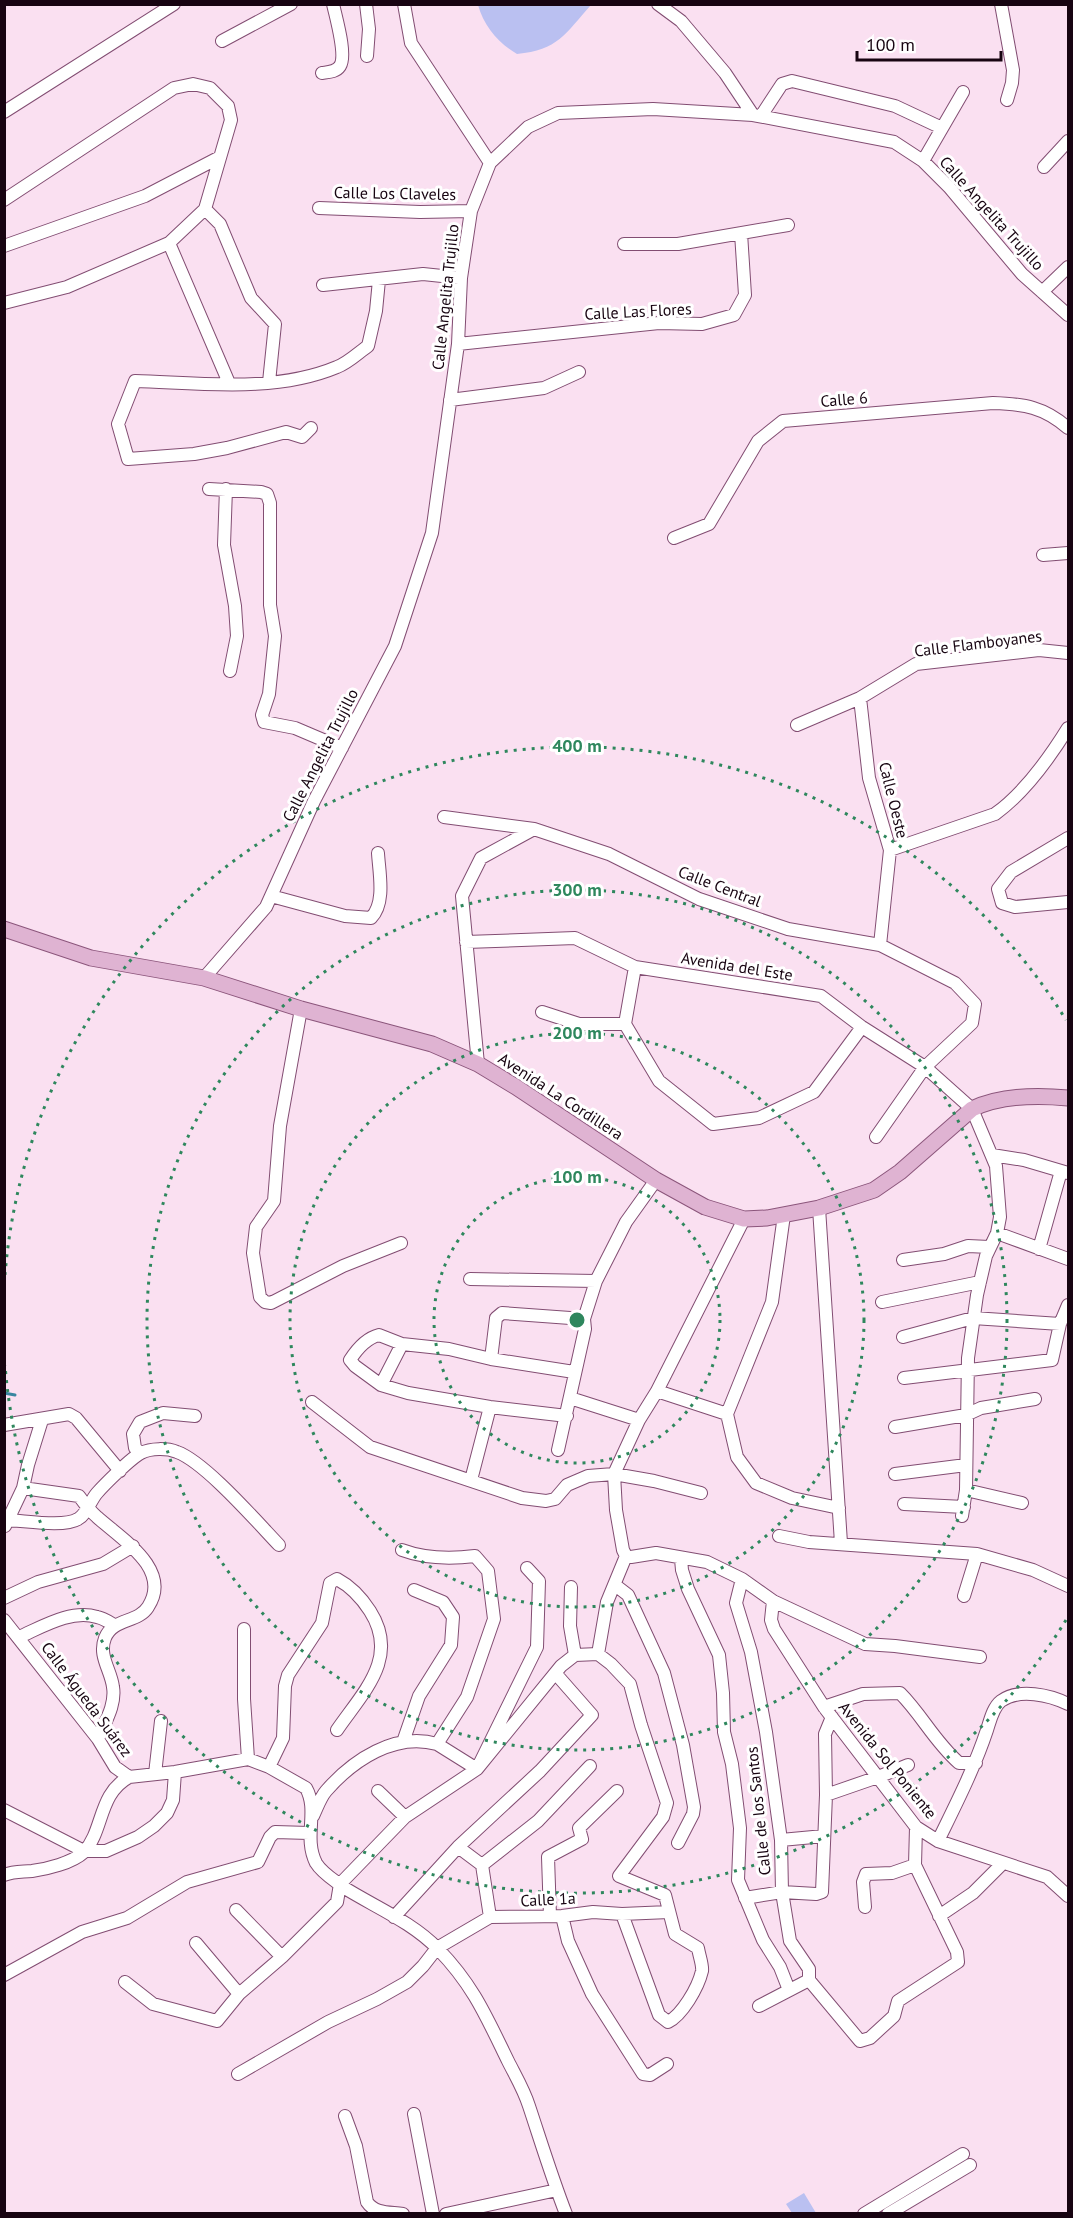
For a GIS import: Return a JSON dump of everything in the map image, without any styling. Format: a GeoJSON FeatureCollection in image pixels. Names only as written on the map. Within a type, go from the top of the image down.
{"type":"FeatureCollection","features":[{"type":"Feature","properties":{"kind":"main road","name":"Avenida La Cordillera"},"geometry":{"type":"LineString","coordinates":[[4,929],[91,958],[204,978],[301,1009],[432,1044],[478,1065],[586,1132],[656,1180],[705,1207],[744,1219],[784,1215],[819,1208],[874,1190],[900,1172],[972,1109],[999,1100],[1028,1097],[1068,1098]]}},
{"type":"Feature","properties":{"kind":"street"},"geometry":{"type":"LineString","coordinates":[[4,112],[174,4]]}},
{"type":"Feature","properties":{"kind":"street"},"geometry":{"type":"LineString","coordinates":[[222,41],[291,4]]}},
{"type":"Feature","properties":{"kind":"street"},"geometry":{"type":"LineString","coordinates":[[322,73],[339,68],[342,58],[333,4]]}},
{"type":"Feature","properties":{"kind":"street"},"geometry":{"type":"LineString","coordinates":[[366,4],[369,29],[367,56]]}},
{"type":"Feature","properties":{"kind":"street"},"geometry":{"type":"LineString","coordinates":[[404,4],[411,44],[490,163]]}},
{"type":"Feature","properties":{"kind":"street"},"geometry":{"type":"LineString","coordinates":[[658,4],[681,21],[725,73],[757,116],[782,84],[792,81],[895,106],[942,128]]}},
{"type":"Feature","properties":{"kind":"street"},"geometry":{"type":"LineString","coordinates":[[1002,4],[1013,70],[1007,100]]}},
{"type":"Feature","properties":{"kind":"street"},"geometry":{"type":"LineString","coordinates":[[4,200],[174,88],[193,84],[210,88],[228,106],[231,120],[205,209],[169,243],[67,286],[4,303]]}},
{"type":"Feature","properties":{"kind":"street"},"geometry":{"type":"LineString","coordinates":[[923,160],[963,92]]}},
{"type":"Feature","properties":{"kind":"street","name":"Calle Angelita Trujillo"},"geometry":{"type":"LineString","coordinates":[[204,978],[266,907],[314,801],[395,646],[432,533],[458,344],[460,278],[471,211],[490,163],[528,127],[558,113],[653,109],[757,116],[894,142],[923,160],[949,187],[1022,274],[1068,315]]}},
{"type":"Feature","properties":{"kind":"street"},"geometry":{"type":"LineString","coordinates":[[1044,167],[1068,141]]}},
{"type":"Feature","properties":{"kind":"street"},"geometry":{"type":"LineString","coordinates":[[4,246],[145,196],[220,157]]}},
{"type":"Feature","properties":{"kind":"street","name":"Calle Los Claveles"},"geometry":{"type":"LineString","coordinates":[[319,208],[420,212],[471,211]]}},
{"type":"Feature","properties":{"kind":"street"},"geometry":{"type":"LineString","coordinates":[[205,209],[220,224],[251,298],[275,324],[269,382]]}},
{"type":"Feature","properties":{"kind":"street"},"geometry":{"type":"LineString","coordinates":[[624,244],[678,244],[788,225]]}},
{"type":"Feature","properties":{"kind":"street","name":"Calle Las Flores"},"geometry":{"type":"LineString","coordinates":[[458,344],[659,323],[702,324],[734,315],[745,295],[741,233]]}},
{"type":"Feature","properties":{"kind":"street"},"geometry":{"type":"LineString","coordinates":[[169,243],[229,383]]}},
{"type":"Feature","properties":{"kind":"street"},"geometry":{"type":"LineString","coordinates":[[1042,292],[1068,267]]}},
{"type":"Feature","properties":{"kind":"street"},"geometry":{"type":"LineString","coordinates":[[323,285],[423,274],[460,278]]}},
{"type":"Feature","properties":{"kind":"street"},"geometry":{"type":"LineString","coordinates":[[311,428],[302,437],[286,432],[227,448],[194,454],[128,459],[118,424],[135,381],[269,382],[302,378],[339,366],[368,346],[376,311],[379,280]]}},
{"type":"Feature","properties":{"kind":"street"},"geometry":{"type":"LineString","coordinates":[[450,400],[544,388],[579,372]]}},
{"type":"Feature","properties":{"kind":"street","name":"Calle 6"},"geometry":{"type":"LineString","coordinates":[[674,538],[709,524],[758,441],[783,421],[993,403],[1026,404],[1058,420],[1068,428]]}},
{"type":"Feature","properties":{"kind":"street"},"geometry":{"type":"LineString","coordinates":[[209,489],[261,492],[267,494],[270,503],[270,605],[275,636],[269,694],[262,715],[264,722],[295,728],[342,748]]}},
{"type":"Feature","properties":{"kind":"street"},"geometry":{"type":"LineString","coordinates":[[226,489],[224,545],[236,606],[237,636],[230,671]]}},
{"type":"Feature","properties":{"kind":"street"},"geometry":{"type":"LineString","coordinates":[[1043,555],[1068,553]]}},
{"type":"Feature","properties":{"kind":"street","name":"Calle Flamboyanes"},"geometry":{"type":"LineString","coordinates":[[797,725],[860,698],[916,664],[1039,650],[1068,653]]}},
{"type":"Feature","properties":{"kind":"street","name":"Calle Oeste"},"geometry":{"type":"LineString","coordinates":[[860,698],[869,778],[890,850],[880,945]]}},
{"type":"Feature","properties":{"kind":"street"},"geometry":{"type":"LineString","coordinates":[[890,850],[995,814],[1010,803],[1059,743],[1068,728]]}},
{"type":"Feature","properties":{"kind":"street","name":"Calle Central"},"geometry":{"type":"LineString","coordinates":[[444,817],[534,829],[609,854],[699,899],[788,929],[880,945],[955,983],[975,1004],[972,1023],[925,1067]]}},
{"type":"Feature","properties":{"kind":"street"},"geometry":{"type":"LineString","coordinates":[[478,1065],[462,896],[481,858],[534,829]]}},
{"type":"Feature","properties":{"kind":"street"},"geometry":{"type":"LineString","coordinates":[[1068,838],[1011,872],[998,889],[998,897],[1002,903],[1015,907],[1068,902]]}},
{"type":"Feature","properties":{"kind":"street"},"geometry":{"type":"LineString","coordinates":[[271,896],[345,916],[371,918],[376,912],[380,898],[378,852]]}},
{"type":"Feature","properties":{"kind":"street","name":"Avenida del Este"},"geometry":{"type":"LineString","coordinates":[[466,942],[575,938],[635,967],[821,996],[862,1027],[925,1067],[972,1109]]}},
{"type":"Feature","properties":{"kind":"street"},"geometry":{"type":"LineString","coordinates":[[635,967],[624,1024],[659,1081],[713,1124],[759,1118],[814,1092],[862,1027]]}},
{"type":"Feature","properties":{"kind":"street"},"geometry":{"type":"LineString","coordinates":[[301,1009],[280,1126],[274,1201],[256,1227],[253,1253],[260,1297],[265,1302],[271,1302],[343,1266],[401,1243]]}},
{"type":"Feature","properties":{"kind":"street"},"geometry":{"type":"LineString","coordinates":[[542,1012],[579,1024],[624,1024]]}},
{"type":"Feature","properties":{"kind":"street"},"geometry":{"type":"LineString","coordinates":[[876,1137],[925,1067]]}},
{"type":"Feature","properties":{"kind":"street"},"geometry":{"type":"LineString","coordinates":[[904,1504],[963,1511],[966,1490],[967,1370],[980,1282],[989,1247],[997,1233],[1000,1217],[996,1166],[972,1109]]}},
{"type":"Feature","properties":{"kind":"street"},"geometry":{"type":"LineString","coordinates":[[992,1155],[1024,1160],[1065,1172],[1039,1249]]}},
{"type":"Feature","properties":{"kind":"street"},"geometry":{"type":"LineString","coordinates":[[558,1450],[585,1329],[584,1319],[596,1281],[626,1222],[656,1180]]}},
{"type":"Feature","properties":{"kind":"street"},"geometry":{"type":"LineString","coordinates":[[819,1208],[841,1543]]}},
{"type":"Feature","properties":{"kind":"street"},"geometry":{"type":"LineString","coordinates":[[784,1215],[772,1302],[727,1414],[737,1457],[756,1483],[792,1498],[839,1508]]}},
{"type":"Feature","properties":{"kind":"street"},"geometry":{"type":"LineString","coordinates":[[598,1654],[607,1602],[626,1556],[616,1510],[614,1474],[639,1420],[657,1391],[744,1219]]}},
{"type":"Feature","properties":{"kind":"street"},"geometry":{"type":"LineString","coordinates":[[997,1233],[1068,1259]]}},
{"type":"Feature","properties":{"kind":"street"},"geometry":{"type":"LineString","coordinates":[[903,1260],[944,1254],[968,1246],[989,1247]]}},
{"type":"Feature","properties":{"kind":"street"},"geometry":{"type":"LineString","coordinates":[[470,1279],[596,1281]]}},
{"type":"Feature","properties":{"kind":"street"},"geometry":{"type":"LineString","coordinates":[[882,1302],[980,1282]]}},
{"type":"Feature","properties":{"kind":"street"},"geometry":{"type":"LineString","coordinates":[[904,1378],[1052,1360],[1060,1324],[1068,1305]]}},
{"type":"Feature","properties":{"kind":"street"},"geometry":{"type":"LineString","coordinates":[[491,1359],[496,1318],[502,1313],[584,1319]]}},
{"type":"Feature","properties":{"kind":"street"},"geometry":{"type":"LineString","coordinates":[[903,1337],[974,1318],[1060,1324]]}},
{"type":"Feature","properties":{"kind":"street"},"geometry":{"type":"LineString","coordinates":[[567,1416],[490,1407],[408,1393],[381,1385],[354,1366],[350,1360],[357,1349],[375,1335],[402,1344],[449,1349],[491,1359],[574,1372]]}},
{"type":"Feature","properties":{"kind":"street"},"geometry":{"type":"LineString","coordinates":[[381,1385],[402,1344]]}},
{"type":"Feature","properties":{"kind":"street"},"geometry":{"type":"LineString","coordinates":[[657,1391],[727,1414]]}},
{"type":"Feature","properties":{"kind":"street"},"geometry":{"type":"LineString","coordinates":[[570,1398],[639,1420]]}},
{"type":"Feature","properties":{"kind":"street"},"geometry":{"type":"LineString","coordinates":[[895,1427],[1035,1399]]}},
{"type":"Feature","properties":{"kind":"street"},"geometry":{"type":"LineString","coordinates":[[312,1402],[370,1447],[522,1498],[546,1501],[555,1499],[567,1485],[588,1476],[614,1474],[701,1493]]}},
{"type":"Feature","properties":{"kind":"street"},"geometry":{"type":"LineString","coordinates":[[471,1480],[490,1407]]}},
{"type":"Feature","properties":{"kind":"street"},"geometry":{"type":"LineString","coordinates":[[141,1453],[135,1448],[134,1434],[140,1422],[163,1413],[195,1416]]}},
{"type":"Feature","properties":{"kind":"street"},"geometry":{"type":"LineString","coordinates":[[4,1425],[69,1414],[76,1418],[120,1471]]}},
{"type":"Feature","properties":{"kind":"street"},"geometry":{"type":"LineString","coordinates":[[42,1420],[23,1488],[6,1522],[55,1523],[77,1520],[88,1508],[96,1493],[120,1471],[141,1453],[157,1449],[177,1452],[184,1457],[222,1487],[279,1545]]}},
{"type":"Feature","properties":{"kind":"street"},"geometry":{"type":"LineString","coordinates":[[896,1474],[966,1465]]}},
{"type":"Feature","properties":{"kind":"street"},"geometry":{"type":"LineString","coordinates":[[23,1488],[79,1496],[88,1508],[133,1546],[152,1575],[154,1596],[146,1610],[114,1625],[105,1638],[103,1652],[114,1687],[113,1704],[98,1739]]}},
{"type":"Feature","properties":{"kind":"street"},"geometry":{"type":"LineString","coordinates":[[966,1490],[1022,1503]]}},
{"type":"Feature","properties":{"kind":"street"},"geometry":{"type":"LineString","coordinates":[[779,1536],[809,1542],[977,1554],[1033,1570],[1068,1586]]}},
{"type":"Feature","properties":{"kind":"street"},"geometry":{"type":"LineString","coordinates":[[4,1598],[38,1582],[103,1564],[133,1546]]}},
{"type":"Feature","properties":{"kind":"street"},"geometry":{"type":"LineString","coordinates":[[402,1550],[417,1555],[451,1559],[475,1556],[488,1571],[494,1619],[488,1641],[467,1697],[437,1744]]}},
{"type":"Feature","properties":{"kind":"street"},"geometry":{"type":"LineString","coordinates":[[626,1556],[656,1553],[707,1562],[742,1579],[773,1601],[865,1644],[980,1656]]}},
{"type":"Feature","properties":{"kind":"street"},"geometry":{"type":"LineString","coordinates":[[964,1596],[977,1554]]}},
{"type":"Feature","properties":{"kind":"street"},"geometry":{"type":"LineString","coordinates":[[681,1559],[688,1589],[718,1655],[723,1693],[724,1732],[732,1764],[740,1828],[738,1880],[763,1940],[780,1967],[789,1990]]}},
{"type":"Feature","properties":{"kind":"street"},"geometry":{"type":"LineString","coordinates":[[477,1769],[537,1647],[539,1581],[527,1568]]}},
{"type":"Feature","properties":{"kind":"street"},"geometry":{"type":"LineString","coordinates":[[269,1767],[283,1738],[285,1686],[288,1675],[321,1623],[330,1583],[337,1579],[353,1589],[363,1600],[379,1625],[382,1639],[381,1658],[375,1675],[337,1730]]}},
{"type":"Feature","properties":{"kind":"street","name":"Calle de los Santos"},"geometry":{"type":"LineString","coordinates":[[742,1579],[736,1603],[751,1652],[764,1721],[781,1840],[782,1892],[790,1941],[809,1969],[809,1980],[860,2041],[870,2038],[894,2016],[898,2001],[958,1962],[957,1952],[939,1916]]}},
{"type":"Feature","properties":{"kind":"street"},"geometry":{"type":"LineString","coordinates":[[615,1585],[628,1595],[664,1673],[683,1745],[693,1814],[678,1843]]}},
{"type":"Feature","properties":{"kind":"street"},"geometry":{"type":"LineString","coordinates":[[571,1587],[570,1626],[575,1655]]}},
{"type":"Feature","properties":{"kind":"street"},"geometry":{"type":"LineString","coordinates":[[403,1742],[419,1696],[451,1645],[453,1617],[443,1602],[414,1590]]}},
{"type":"Feature","properties":{"kind":"street","name":"Avenida Sol Poniente"},"geometry":{"type":"LineString","coordinates":[[773,1601],[771,1620],[774,1629],[828,1712],[916,1827],[938,1841],[1047,1877],[1068,1896]]}},
{"type":"Feature","properties":{"kind":"street"},"geometry":{"type":"LineString","coordinates":[[19,1637],[80,1614],[97,1617],[114,1625]]}},
{"type":"Feature","properties":{"kind":"street","name":"Calle Águeda Suárez"},"geometry":{"type":"LineString","coordinates":[[4,1620],[98,1739],[115,1767],[129,1777],[175,1772],[248,1759]]}},
{"type":"Feature","properties":{"kind":"street"},"geometry":{"type":"LineString","coordinates":[[244,1629],[244,1699],[248,1759],[269,1767],[306,1788],[312,1806],[310,1827],[316,1862],[322,1871],[417,1931],[437,1948],[463,1976],[478,2000],[529,2103],[566,2214]]}},
{"type":"Feature","properties":{"kind":"street"},"geometry":{"type":"LineString","coordinates":[[125,1982],[153,2004],[217,2021],[239,1994],[282,1957],[337,1902],[340,1884],[405,1817],[477,1769],[561,1666],[575,1655],[598,1654],[630,1684],[667,1803],[663,1817],[619,1876],[665,1895],[675,1934],[698,1948],[703,1970],[684,2008],[676,2018],[668,2022],[659,2015],[622,1914]]}},
{"type":"Feature","properties":{"kind":"street"},"geometry":{"type":"LineString","coordinates":[[394,1917],[458,1847],[540,1771],[592,1715],[556,1674]]}},
{"type":"Feature","properties":{"kind":"street"},"geometry":{"type":"LineString","coordinates":[[745,1898],[782,1892],[816,1894],[822,1892],[826,1795],[825,1734],[828,1712],[863,1694],[900,1693],[910,1703],[942,1748],[959,1763],[976,1763]]}},
{"type":"Feature","properties":{"kind":"street"},"geometry":{"type":"LineString","coordinates":[[938,1841],[976,1763],[993,1713],[1000,1701],[1022,1694],[1057,1699],[1068,1704]]}},
{"type":"Feature","properties":{"kind":"street"},"geometry":{"type":"LineString","coordinates":[[155,1774],[161,1721]]}},
{"type":"Feature","properties":{"kind":"street"},"geometry":{"type":"LineString","coordinates":[[310,1827],[325,1793],[352,1766],[378,1750],[403,1742],[424,1740],[437,1744],[477,1769]]}},
{"type":"Feature","properties":{"kind":"street"},"geometry":{"type":"LineString","coordinates":[[826,1795],[878,1778],[908,1765]]}},
{"type":"Feature","properties":{"kind":"street"},"geometry":{"type":"LineString","coordinates":[[482,1865],[538,1821],[590,1766]]}},
{"type":"Feature","properties":{"kind":"street"},"geometry":{"type":"LineString","coordinates":[[8,1814],[35,1824],[84,1851],[106,1851],[132,1840],[154,1826],[167,1813],[173,1800],[175,1772]]}},
{"type":"Feature","properties":{"kind":"street"},"geometry":{"type":"LineString","coordinates":[[4,1875],[13,1871],[33,1871],[50,1867],[73,1859],[84,1851],[107,1799],[122,1781],[129,1777]]}},
{"type":"Feature","properties":{"kind":"street"},"geometry":{"type":"LineString","coordinates":[[378,1791],[405,1817]]}},
{"type":"Feature","properties":{"kind":"street"},"geometry":{"type":"LineString","coordinates":[[617,1791],[579,1828],[582,1839],[548,1857],[556,1916],[592,1994],[643,2074],[650,2075],[667,2064]]}},
{"type":"Feature","properties":{"kind":"street"},"geometry":{"type":"LineString","coordinates":[[4,1975],[82,1932],[127,1918],[187,1882],[258,1862],[270,1837],[275,1832],[310,1827]]}},
{"type":"Feature","properties":{"kind":"street"},"geometry":{"type":"LineString","coordinates":[[916,1827],[915,1865],[939,1916],[973,1893],[1003,1863]]}},
{"type":"Feature","properties":{"kind":"street"},"geometry":{"type":"LineString","coordinates":[[781,1840],[824,1836]]}},
{"type":"Feature","properties":{"kind":"street"},"geometry":{"type":"LineString","coordinates":[[458,1847],[482,1865],[490,1917]]}},
{"type":"Feature","properties":{"kind":"street"},"geometry":{"type":"LineString","coordinates":[[866,1907],[863,1882],[866,1874],[892,1873],[915,1865]]}},
{"type":"Feature","properties":{"kind":"street"},"geometry":{"type":"LineString","coordinates":[[236,1910],[282,1957]]}},
{"type":"Feature","properties":{"kind":"street","name":"Calle 1a"},"geometry":{"type":"LineString","coordinates":[[437,1948],[490,1917],[669,1911]]}},
{"type":"Feature","properties":{"kind":"street"},"geometry":{"type":"LineString","coordinates":[[196,1943],[239,1994]]}},
{"type":"Feature","properties":{"kind":"street"},"geometry":{"type":"LineString","coordinates":[[238,2074],[328,2022],[407,1982],[437,1948]]}},
{"type":"Feature","properties":{"kind":"street"},"geometry":{"type":"LineString","coordinates":[[759,2006],[809,1980]]}},
{"type":"Feature","properties":{"kind":"street"},"geometry":{"type":"LineString","coordinates":[[414,2114],[434,2214]]}},
{"type":"Feature","properties":{"kind":"street"},"geometry":{"type":"LineString","coordinates":[[345,2116],[356,2146],[367,2202],[378,2211],[403,2214]]}},
{"type":"Feature","properties":{"kind":"street"},"geometry":{"type":"LineString","coordinates":[[864,2214],[966,2159],[888,2214]]}},
{"type":"Feature","properties":{"kind":"street"},"geometry":{"type":"LineString","coordinates":[[446,2214],[557,2190]]}},
{"type":"Feature","properties":{"kind":"shaded area"},"geometry":{"type":"Polygon","coordinates":[[[478,4],[591,5],[560,39],[542,49],[517,54],[493,33],[484,20],[478,4]]]}},
{"type":"Feature","properties":{"kind":"shaded area"},"geometry":{"type":"Polygon","coordinates":[[[804,2193],[816,2213],[792,2213],[786,2204],[804,2193]]]}},
{"type":"Feature","properties":{"kind":"waterway"},"geometry":{"type":"LineString","coordinates":[[4,1393],[15,1395]]}}]}
